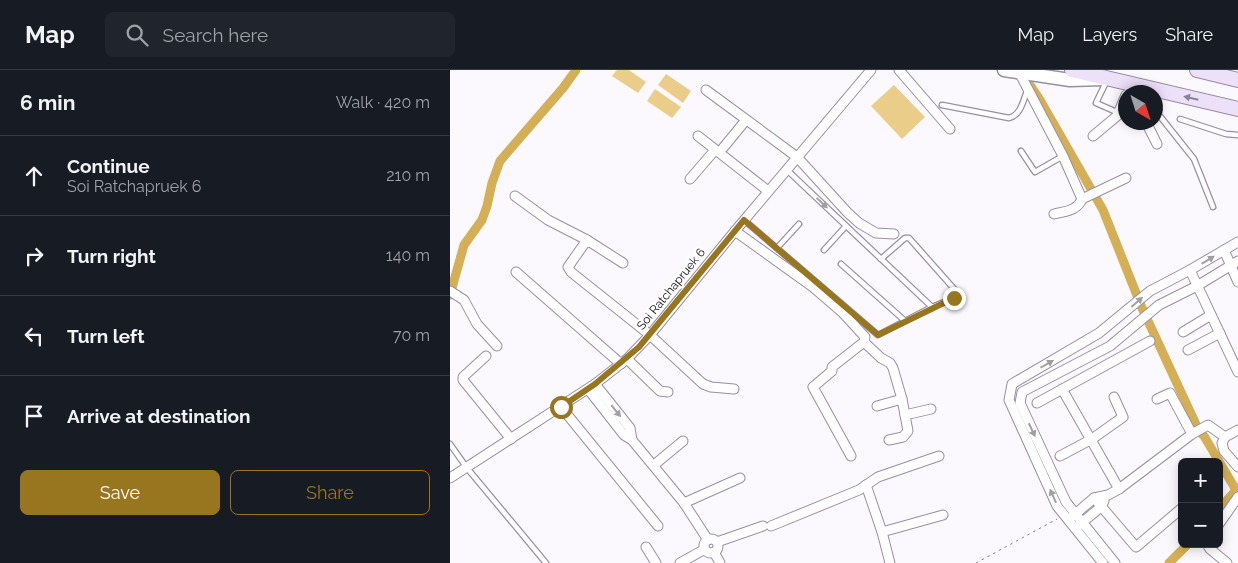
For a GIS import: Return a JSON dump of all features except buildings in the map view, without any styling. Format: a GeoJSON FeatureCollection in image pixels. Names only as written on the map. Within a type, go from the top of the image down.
{"type":"FeatureCollection","features":[{"type":"Feature","properties":{"kind":"main road"},"geometry":{"type":"LineString","coordinates":[[1004,70],[1070,80],[1107,79]]}},
{"type":"Feature","properties":{"kind":"main road"},"geometry":{"type":"LineString","coordinates":[[1072,70],[1107,79],[1118,86]]}},
{"type":"Feature","properties":{"kind":"main road"},"geometry":{"type":"LineString","coordinates":[[1197,70],[1238,80]]}},
{"type":"Feature","properties":{"kind":"main road"},"geometry":{"type":"LineString","coordinates":[[1206,70],[1222,76]]}},
{"type":"Feature","properties":{"kind":"main road"},"geometry":{"type":"LineString","coordinates":[[1163,94],[1238,109]]}},
{"type":"Feature","properties":{"kind":"street","name":"Soi Ratchapruek 6"},"geometry":{"type":"LineString","coordinates":[[450,478],[591,387],[624,361],[650,335],[871,70]]}},
{"type":"Feature","properties":{"kind":"street"},"geometry":{"type":"LineString","coordinates":[[899,70],[950,129]]}},
{"type":"Feature","properties":{"kind":"street"},"geometry":{"type":"LineString","coordinates":[[1019,72],[1063,156],[1082,199]]}},
{"type":"Feature","properties":{"kind":"street"},"geometry":{"type":"LineString","coordinates":[[706,90],[797,157],[858,223],[876,233],[894,234]]}},
{"type":"Feature","properties":{"kind":"street"},"geometry":{"type":"LineString","coordinates":[[1093,136],[1114,120],[1118,114]]}},
{"type":"Feature","properties":{"kind":"street"},"geometry":{"type":"LineString","coordinates":[[690,179],[746,120]]}},
{"type":"Feature","properties":{"kind":"street"},"geometry":{"type":"LineString","coordinates":[[1150,130],[1158,144]]}},
{"type":"Feature","properties":{"kind":"street"},"geometry":{"type":"LineString","coordinates":[[698,136],[719,149],[768,192]]}},
{"type":"Feature","properties":{"kind":"street"},"geometry":{"type":"LineString","coordinates":[[1054,214],[1075,209],[1082,199],[1126,178]]}},
{"type":"Feature","properties":{"kind":"street"},"geometry":{"type":"LineString","coordinates":[[515,196],[548,220],[587,240],[623,263]]}},
{"type":"Feature","properties":{"kind":"street"},"geometry":{"type":"LineString","coordinates":[[735,231],[777,260],[842,312],[864,335],[864,342],[876,355],[890,363],[902,399],[908,431],[903,436],[890,440]]}},
{"type":"Feature","properties":{"kind":"street"},"geometry":{"type":"LineString","coordinates":[[587,240],[568,267],[569,270],[650,335],[703,384],[734,389]]}},
{"type":"Feature","properties":{"kind":"street"},"geometry":{"type":"LineString","coordinates":[[1103,563],[1057,506],[1009,400],[1012,384],[1099,333],[1150,290],[1190,270],[1238,242]]}},
{"type":"Feature","properties":{"kind":"street"},"geometry":{"type":"LineString","coordinates":[[1224,250],[1234,263],[1238,282]]}},
{"type":"Feature","properties":{"kind":"street"},"geometry":{"type":"LineString","coordinates":[[1115,563],[1066,502],[1020,403],[1022,392],[1110,346],[1158,305],[1198,286],[1234,263]]}},
{"type":"Feature","properties":{"kind":"street"},"geometry":{"type":"LineString","coordinates":[[1190,270],[1238,372]]}},
{"type":"Feature","properties":{"kind":"street"},"geometry":{"type":"LineString","coordinates":[[516,272],[660,391],[668,392]]}},
{"type":"Feature","properties":{"kind":"street"},"geometry":{"type":"LineString","coordinates":[[450,291],[466,302],[476,324],[497,346]]}},
{"type":"Feature","properties":{"kind":"street"},"geometry":{"type":"LineString","coordinates":[[1183,332],[1211,315]]}},
{"type":"Feature","properties":{"kind":"street"},"geometry":{"type":"LineString","coordinates":[[1188,350],[1220,333]]}},
{"type":"Feature","properties":{"kind":"street"},"geometry":{"type":"LineString","coordinates":[[1037,403],[1150,340]]}},
{"type":"Feature","properties":{"kind":"street"},"geometry":{"type":"LineString","coordinates":[[851,456],[813,387],[832,371],[833,366],[864,342]]}},
{"type":"Feature","properties":{"kind":"street"},"geometry":{"type":"LineString","coordinates":[[486,356],[468,371],[463,380],[511,439]]}},
{"type":"Feature","properties":{"kind":"street"},"geometry":{"type":"LineString","coordinates":[[591,387],[624,435],[632,440],[684,502],[709,552],[714,552]]}},
{"type":"Feature","properties":{"kind":"street"},"geometry":{"type":"LineString","coordinates":[[1062,389],[1120,489]]}},
{"type":"Feature","properties":{"kind":"street"},"geometry":{"type":"LineString","coordinates":[[1157,399],[1170,393],[1192,434]]}},
{"type":"Feature","properties":{"kind":"street"},"geometry":{"type":"LineString","coordinates":[[1060,456],[1092,439],[1123,418],[1114,397]]}},
{"type":"Feature","properties":{"kind":"street"},"geometry":{"type":"LineString","coordinates":[[878,406],[902,399]]}},
{"type":"Feature","properties":{"kind":"street"},"geometry":{"type":"LineString","coordinates":[[561,407],[658,526]]}},
{"type":"Feature","properties":{"kind":"street"},"geometry":{"type":"LineString","coordinates":[[905,415],[931,409]]}},
{"type":"Feature","properties":{"kind":"street"},"geometry":{"type":"LineString","coordinates":[[1068,520],[1094,498],[1120,489],[1192,434],[1208,425],[1225,437]]}},
{"type":"Feature","properties":{"kind":"street"},"geometry":{"type":"LineString","coordinates":[[1238,430],[1225,437],[1222,443],[1224,451],[1238,468]]}},
{"type":"Feature","properties":{"kind":"street"},"geometry":{"type":"LineString","coordinates":[[654,465],[683,440]]}},
{"type":"Feature","properties":{"kind":"street"},"geometry":{"type":"LineString","coordinates":[[680,563],[713,539],[717,542],[767,526],[859,490],[878,477],[939,456]]}},
{"type":"Feature","properties":{"kind":"street"},"geometry":{"type":"LineString","coordinates":[[684,502],[740,478]]}},
{"type":"Feature","properties":{"kind":"street"},"geometry":{"type":"LineString","coordinates":[[866,485],[890,563]]}},
{"type":"Feature","properties":{"kind":"street"},"geometry":{"type":"LineString","coordinates":[[1075,528],[1101,506],[1108,494]]}},
{"type":"Feature","properties":{"kind":"street"},"geometry":{"type":"LineString","coordinates":[[1223,518],[1238,497]]}},
{"type":"Feature","properties":{"kind":"street"},"geometry":{"type":"LineString","coordinates":[[1094,498],[1136,547],[1178,512]]}},
{"type":"Feature","properties":{"kind":"street"},"geometry":{"type":"LineString","coordinates":[[882,532],[943,515]]}},
{"type":"Feature","properties":{"kind":"street"},"geometry":{"type":"LineString","coordinates":[[714,552],[718,548],[717,542]]}},
{"type":"Feature","properties":{"kind":"street"},"geometry":{"type":"LineString","coordinates":[[646,547],[656,563]]}},
{"type":"Feature","properties":{"kind":"street"},"geometry":{"type":"LineString","coordinates":[[1209,548],[1227,563]]}},
{"type":"Feature","properties":{"kind":"street"},"geometry":{"type":"LineString","coordinates":[[714,552],[720,563]]}},
{"type":"Feature","properties":{"kind":"lane"},"geometry":{"type":"LineString","coordinates":[[1107,79],[1096,103],[1118,113]]}},
{"type":"Feature","properties":{"kind":"lane"},"geometry":{"type":"LineString","coordinates":[[942,105],[1009,118],[1013,117],[1020,110],[1028,90]]}},
{"type":"Feature","properties":{"kind":"lane"},"geometry":{"type":"LineString","coordinates":[[1180,119],[1226,134],[1238,135]]}},
{"type":"Feature","properties":{"kind":"lane"},"geometry":{"type":"LineString","coordinates":[[1163,121],[1194,159],[1213,207]]}},
{"type":"Feature","properties":{"kind":"lane"},"geometry":{"type":"LineString","coordinates":[[1021,150],[1034,172],[1063,156]]}},
{"type":"Feature","properties":{"kind":"lane"},"geometry":{"type":"LineString","coordinates":[[786,170],[932,307]]}},
{"type":"Feature","properties":{"kind":"lane"},"geometry":{"type":"LineString","coordinates":[[744,220],[878,335],[904,320],[954,298],[956,295],[956,292],[909,238],[905,238],[881,259]]}},
{"type":"Feature","properties":{"kind":"lane"},"geometry":{"type":"LineString","coordinates":[[777,248],[799,224]]}},
{"type":"Feature","properties":{"kind":"lane"},"geometry":{"type":"LineString","coordinates":[[824,250],[846,226]]}},
{"type":"Feature","properties":{"kind":"lane"},"geometry":{"type":"LineString","coordinates":[[841,264],[904,320]]}},
{"type":"Feature","properties":{"kind":"lane"},"geometry":{"type":"LineString","coordinates":[[450,444],[467,468],[546,563]]}},
{"type":"Feature","properties":{"kind":"path"},"geometry":{"type":"LineString","coordinates":[[976,563],[1058,519]]}},
{"type":"Feature","properties":{"kind":"shaded area"},"geometry":{"type":"Polygon","coordinates":[[[617,70],[629,70],[646,82],[638,93],[612,76],[617,70]]]}},
{"type":"Feature","properties":{"kind":"shaded area"},"geometry":{"type":"Polygon","coordinates":[[[666,74],[691,91],[683,103],[658,85],[666,74]]]}},
{"type":"Feature","properties":{"kind":"shaded area"},"geometry":{"type":"Polygon","coordinates":[[[894,85],[925,117],[902,139],[871,106],[894,85]]]}},
{"type":"Feature","properties":{"kind":"shaded area"},"geometry":{"type":"Polygon","coordinates":[[[655,89],[681,107],[672,118],[647,101],[655,89]]]}},
{"type":"Feature","properties":{"kind":"waterway"},"geometry":{"type":"LineString","coordinates":[[450,295],[464,245],[482,220],[500,161],[563,88],[576,70]]}},
{"type":"Feature","properties":{"kind":"waterway"},"geometry":{"type":"LineString","coordinates":[[1030,85],[1103,210],[1142,308],[1199,431],[1204,436],[1236,490]]}},
{"type":"Feature","properties":{"kind":"waterway"},"geometry":{"type":"LineString","coordinates":[[1223,505],[1238,488]]}},
{"type":"Feature","properties":{"kind":"waterway"},"geometry":{"type":"LineString","coordinates":[[1169,563],[1184,548]]}},
{"type":"Feature","properties":{"kind":"route"},"geometry":{"type":"LineString","coordinates":[[561,407],[595,384],[639,347],[744,220],[878,335],[904,320],[954,298]]}}]}
